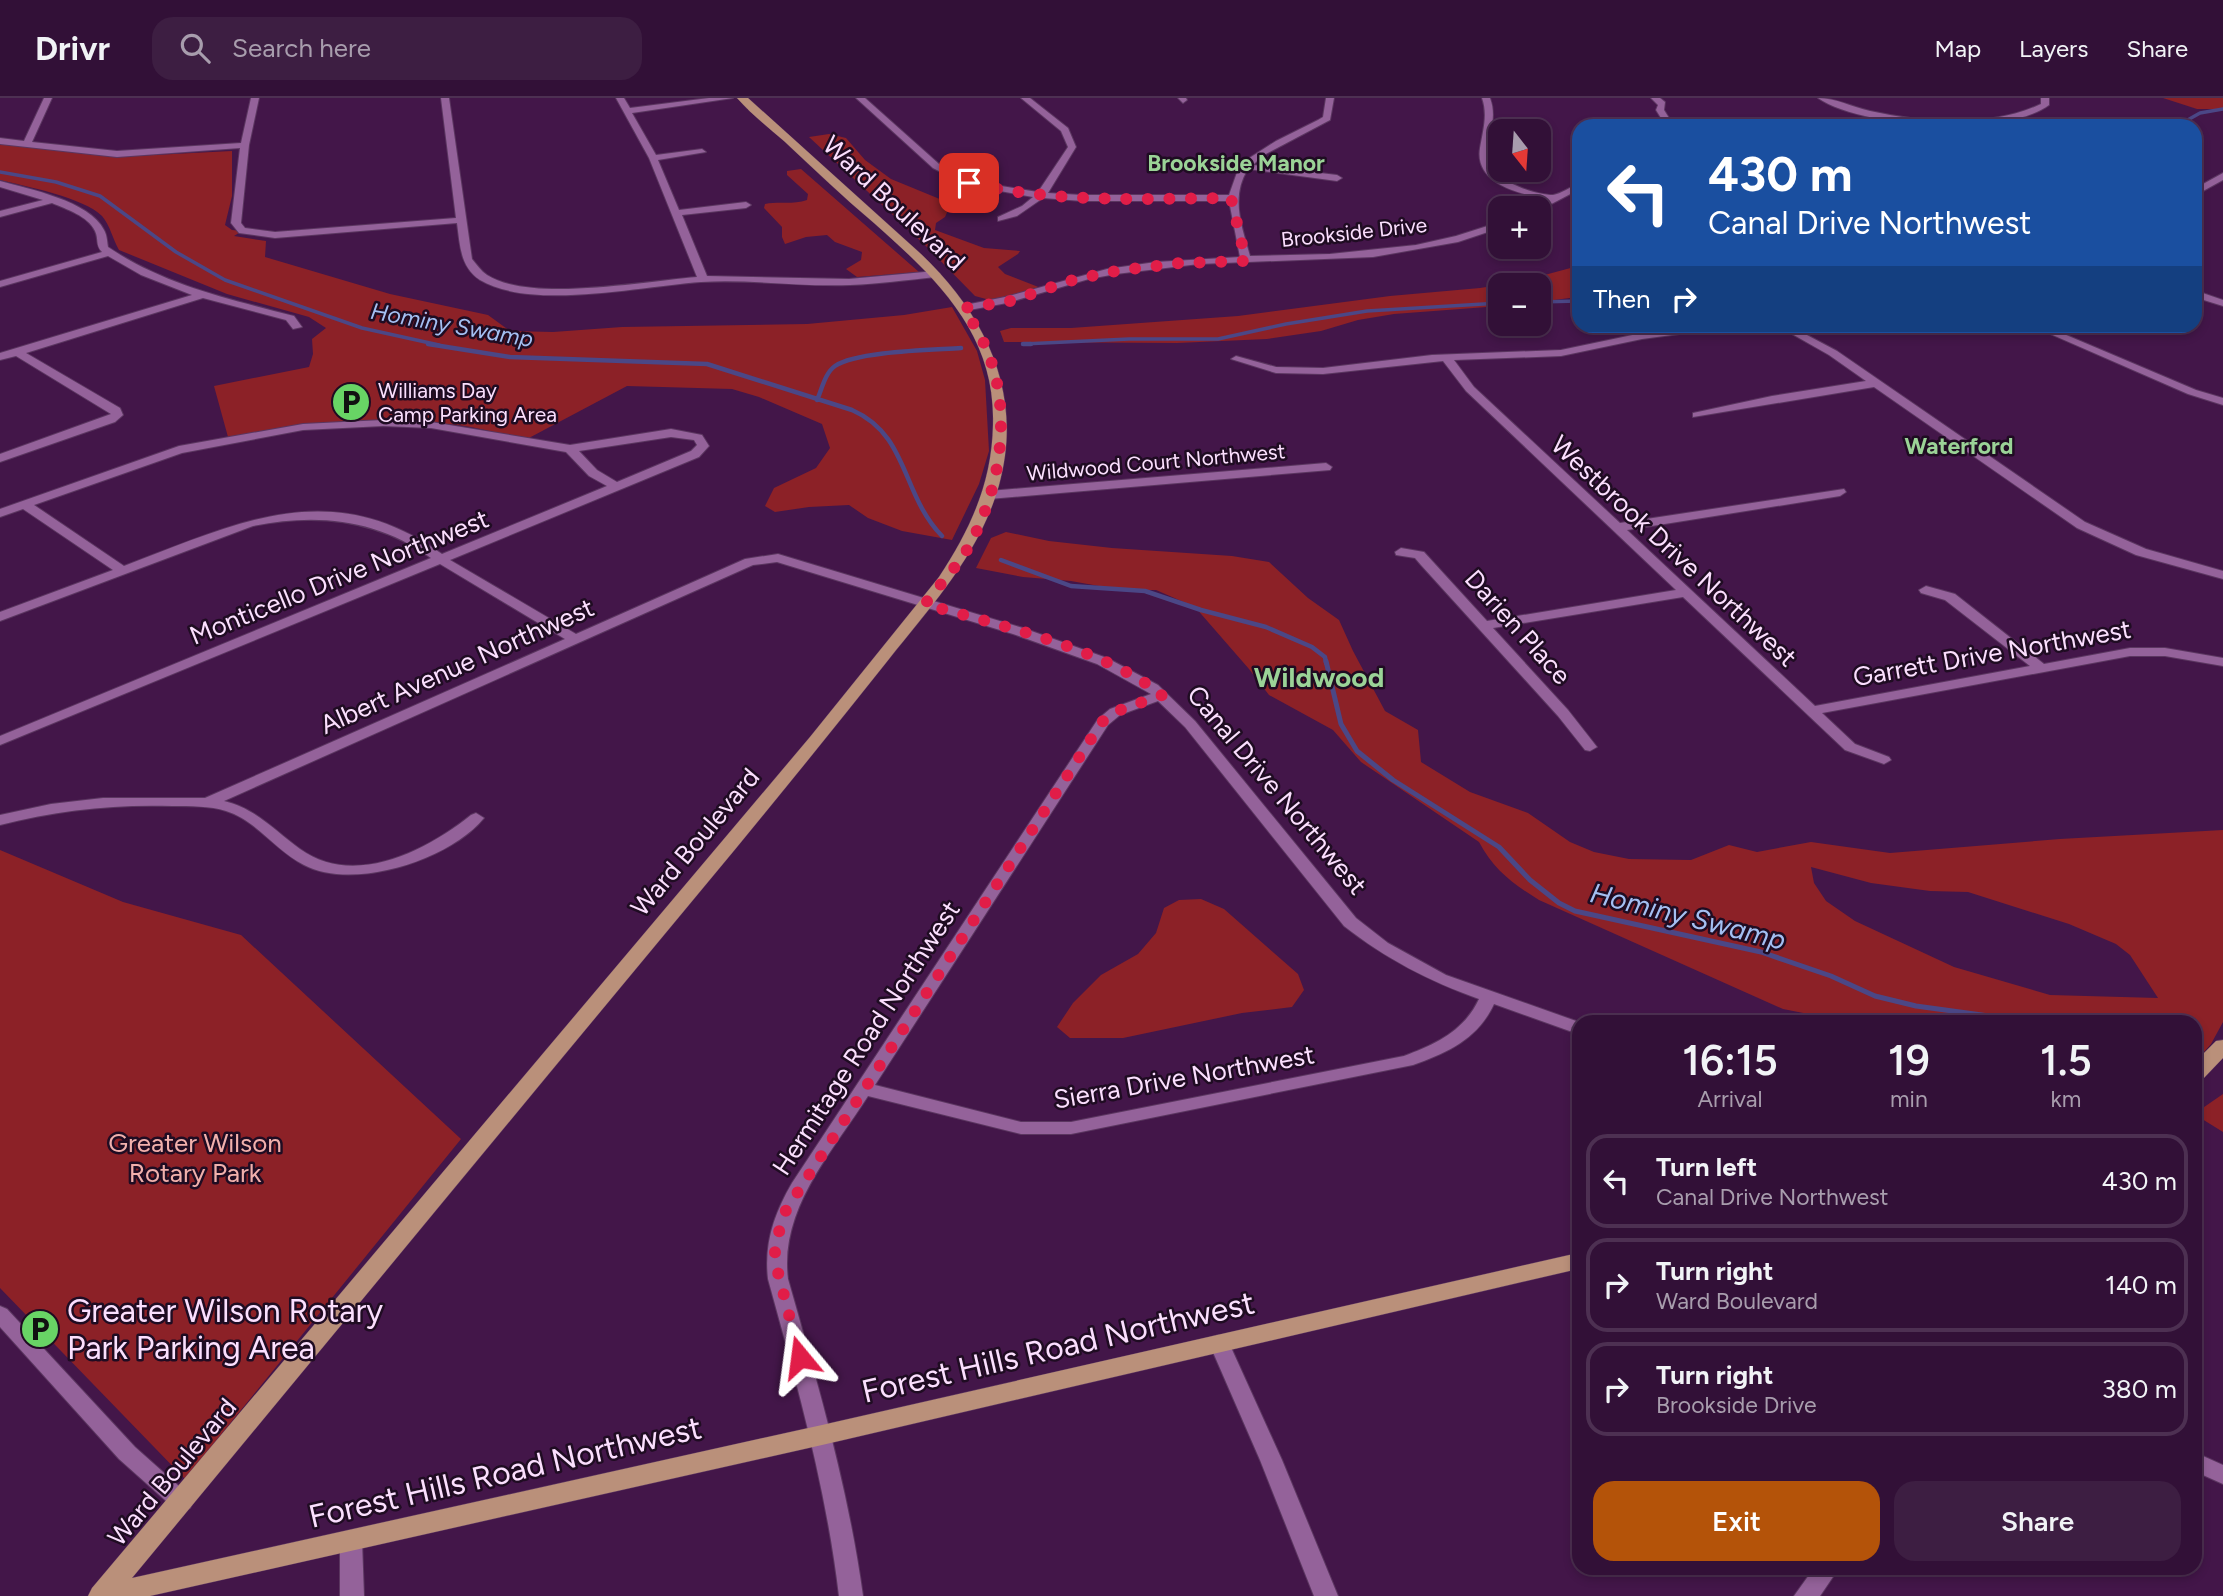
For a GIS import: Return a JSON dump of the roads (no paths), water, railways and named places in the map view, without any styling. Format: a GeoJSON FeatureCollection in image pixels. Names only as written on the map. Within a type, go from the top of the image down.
{"type":"FeatureCollection","features":[{"type":"Feature","properties":{"kind":"main road","name":"Ward Boulevard"},"geometry":{"type":"LineString","coordinates":[[101,1596],[816,740],[964,554],[978,527],[998,463],[1001,433],[998,388],[990,358],[964,308],[935,274],[742,98]]}},
{"type":"Feature","properties":{"kind":"main road"},"geometry":{"type":"LineString","coordinates":[[2202,1068],[2223,1046]]}},
{"type":"Feature","properties":{"kind":"main road","name":"Forest Hills Road Northwest"},"geometry":{"type":"LineString","coordinates":[[101,1596],[822,1435],[1572,1262]]}},
{"type":"Feature","properties":{"kind":"street"},"geometry":{"type":"LineString","coordinates":[[27,144],[48,98]]}},
{"type":"Feature","properties":{"kind":"street"},"geometry":{"type":"LineString","coordinates":[[256,98],[245,145],[236,223],[242,230],[275,235],[462,220]]}},
{"type":"Feature","properties":{"kind":"street"},"geometry":{"type":"LineString","coordinates":[[445,98],[467,260],[472,269],[494,282],[510,287],[563,292],[703,279],[864,281],[935,274]]}},
{"type":"Feature","properties":{"kind":"street"},"geometry":{"type":"LineString","coordinates":[[620,98],[653,158],[678,213],[703,279]]}},
{"type":"Feature","properties":{"kind":"street"},"geometry":{"type":"LineString","coordinates":[[626,111],[729,98]]}},
{"type":"Feature","properties":{"kind":"street"},"geometry":{"type":"LineString","coordinates":[[860,98],[936,166],[958,180],[988,188],[1041,195],[1125,199],[1231,198]]}},
{"type":"Feature","properties":{"kind":"street"},"geometry":{"type":"LineString","coordinates":[[1001,219],[1030,207],[1066,158],[1071,143],[1065,130],[1025,98]]}},
{"type":"Feature","properties":{"kind":"street"},"geometry":{"type":"LineString","coordinates":[[1246,261],[1231,198],[1237,176],[1243,166],[1267,149],[1320,124],[1327,118],[1330,98]]}},
{"type":"Feature","properties":{"kind":"street"},"geometry":{"type":"LineString","coordinates":[[1486,98],[1490,115],[1483,159],[1487,171],[1509,185],[1541,196],[1558,198]]}},
{"type":"Feature","properties":{"kind":"street"},"geometry":{"type":"LineString","coordinates":[[1655,98],[1662,104],[1660,110],[1666,119]]}},
{"type":"Feature","properties":{"kind":"street"},"geometry":{"type":"LineString","coordinates":[[1822,98],[1866,114],[1910,119]]}},
{"type":"Feature","properties":{"kind":"street"},"geometry":{"type":"LineString","coordinates":[[1987,119],[2018,115],[2040,108],[2045,105],[2045,98]]}},
{"type":"Feature","properties":{"kind":"street"},"geometry":{"type":"LineString","coordinates":[[0,141],[117,154],[245,145]]}},
{"type":"Feature","properties":{"kind":"street"},"geometry":{"type":"LineString","coordinates":[[653,158],[702,152]]}},
{"type":"Feature","properties":{"kind":"street"},"geometry":{"type":"LineString","coordinates":[[1243,166],[1337,178]]}},
{"type":"Feature","properties":{"kind":"street"},"geometry":{"type":"LineString","coordinates":[[2202,188],[2223,176]]}},
{"type":"Feature","properties":{"kind":"street"},"geometry":{"type":"LineString","coordinates":[[0,184],[51,200],[92,221],[100,231],[101,246],[109,253],[147,272],[205,294],[290,318],[297,327]]}},
{"type":"Feature","properties":{"kind":"street"},"geometry":{"type":"LineString","coordinates":[[1551,201],[1572,190]]}},
{"type":"Feature","properties":{"kind":"street"},"geometry":{"type":"LineString","coordinates":[[0,214],[51,200]]}},
{"type":"Feature","properties":{"kind":"street"},"geometry":{"type":"LineString","coordinates":[[678,213],[746,205]]}},
{"type":"Feature","properties":{"kind":"street","name":"Brookside Drive"},"geometry":{"type":"LineString","coordinates":[[964,308],[1007,302],[1076,279],[1122,270],[1181,263],[1334,258],[1394,251],[1488,229]]}},
{"type":"Feature","properties":{"kind":"street"},"geometry":{"type":"LineString","coordinates":[[0,284],[109,253]]}},
{"type":"Feature","properties":{"kind":"street"},"geometry":{"type":"LineString","coordinates":[[0,357],[205,294]]}},
{"type":"Feature","properties":{"kind":"street"},"geometry":{"type":"LineString","coordinates":[[2202,296],[2223,303]]}},
{"type":"Feature","properties":{"kind":"street"},"geometry":{"type":"LineString","coordinates":[[1236,359],[1276,370],[1309,372],[1447,358],[1561,353],[1666,333]]}},
{"type":"Feature","properties":{"kind":"street"},"geometry":{"type":"LineString","coordinates":[[1796,333],[1833,352],[2081,524],[2141,552],[2223,575]]}},
{"type":"Feature","properties":{"kind":"street"},"geometry":{"type":"LineString","coordinates":[[2053,333],[2192,392],[2223,402]]}},
{"type":"Feature","properties":{"kind":"street"},"geometry":{"type":"LineString","coordinates":[[0,458],[111,420],[117,415],[116,410],[17,352]]}},
{"type":"Feature","properties":{"kind":"street","name":"Westbrook Drive Northwest"},"geometry":{"type":"LineString","coordinates":[[1447,358],[1470,389],[1850,747],[1884,760]]}},
{"type":"Feature","properties":{"kind":"street"},"geometry":{"type":"LineString","coordinates":[[1697,415],[1772,399],[1877,383]]}},
{"type":"Feature","properties":{"kind":"street"},"geometry":{"type":"LineString","coordinates":[[355,424],[359,408]]}},
{"type":"Feature","properties":{"kind":"street"},"geometry":{"type":"LineString","coordinates":[[0,513],[187,447],[275,431],[355,424],[457,428],[570,449],[593,473],[617,487]]}},
{"type":"Feature","properties":{"kind":"street","name":"Monticello Drive Northwest"},"geometry":{"type":"LineString","coordinates":[[0,741],[695,454],[702,449],[703,443],[693,435],[680,433],[570,449]]}},
{"type":"Feature","properties":{"kind":"street","name":"Wildwood Court Northwest"},"geometry":{"type":"LineString","coordinates":[[989,495],[1326,467]]}},
{"type":"Feature","properties":{"kind":"street"},"geometry":{"type":"LineString","coordinates":[[1615,528],[1840,492]]}},
{"type":"Feature","properties":{"kind":"street"},"geometry":{"type":"LineString","coordinates":[[25,505],[121,570]]}},
{"type":"Feature","properties":{"kind":"street"},"geometry":{"type":"LineString","coordinates":[[0,617],[250,523],[308,514],[338,515],[372,523],[416,542],[440,560],[576,640]]}},
{"type":"Feature","properties":{"kind":"street","name":"Darien Place"},"geometry":{"type":"LineString","coordinates":[[1401,552],[1419,555],[1590,747]]}},
{"type":"Feature","properties":{"kind":"street","name":"Albert Avenue Northwest"},"geometry":{"type":"LineString","coordinates":[[0,820],[93,802],[162,800],[206,803],[762,559],[778,558],[795,562],[925,604]]}},
{"type":"Feature","properties":{"kind":"street"},"geometry":{"type":"LineString","coordinates":[[1926,590],[1950,597],[2040,667]]}},
{"type":"Feature","properties":{"kind":"street"},"geometry":{"type":"LineString","coordinates":[[1484,625],[1684,593]]}},
{"type":"Feature","properties":{"kind":"street","name":"Canal Drive Northwest"},"geometry":{"type":"LineString","coordinates":[[925,604],[1018,631],[1091,657],[1133,677],[1162,695],[1190,724],[1350,922],[1382,947],[1440,979],[1572,1026]]}},
{"type":"Feature","properties":{"kind":"street","name":"Garrett Drive Northwest"},"geometry":{"type":"LineString","coordinates":[[1811,710],[2140,651],[2182,654],[2223,662]]}},
{"type":"Feature","properties":{"kind":"street","name":"Hermitage Road Northwest"},"geometry":{"type":"LineString","coordinates":[[851,1596],[842,1527],[822,1435],[778,1279],[775,1245],[785,1212],[1102,722],[1115,712],[1162,695]]}},
{"type":"Feature","properties":{"kind":"street"},"geometry":{"type":"LineString","coordinates":[[206,803],[232,808],[310,863],[337,870],[355,871],[391,864],[463,830],[476,818]]}},
{"type":"Feature","properties":{"kind":"street","name":"Sierra Drive Northwest"},"geometry":{"type":"LineString","coordinates":[[865,1089],[1021,1128],[1071,1128],[1407,1061],[1437,1051],[1464,1034],[1483,1012],[1489,998]]}},
{"type":"Feature","properties":{"kind":"street"},"geometry":{"type":"LineString","coordinates":[[0,1314],[127,1453],[182,1502]]}},
{"type":"Feature","properties":{"kind":"street"},"geometry":{"type":"LineString","coordinates":[[1219,1343],[1271,1460],[1325,1596]]}},
{"type":"Feature","properties":{"kind":"street"},"geometry":{"type":"LineString","coordinates":[[2202,1465],[2223,1475]]}},
{"type":"Feature","properties":{"kind":"street"},"geometry":{"type":"LineString","coordinates":[[351,1541],[352,1596]]}},
{"type":"Feature","properties":{"kind":"street"},"geometry":{"type":"LineString","coordinates":[[1806,1596],[1822,1575]]}},
{"type":"Feature","properties":{"kind":"waterway"},"geometry":{"type":"LineString","coordinates":[[2189,119],[2200,113],[2223,109]]}},
{"type":"Feature","properties":{"kind":"waterway","name":"Hominy Swamp"},"geometry":{"type":"LineString","coordinates":[[0,172],[56,182],[100,196],[176,252],[225,280],[362,328],[439,345]]}},
{"type":"Feature","properties":{"kind":"waterway"},"geometry":{"type":"LineString","coordinates":[[1551,302],[1572,301]]}},
{"type":"Feature","properties":{"kind":"waterway"},"geometry":{"type":"LineString","coordinates":[[1031,344],[1023,344],[1129,339],[1218,339],[1286,324],[1367,311],[1488,304]]}},
{"type":"Feature","properties":{"kind":"waterway","name":"Hominy Swamp"},"geometry":{"type":"LineString","coordinates":[[428,344],[510,357],[707,364],[817,399]]}},
{"type":"Feature","properties":{"kind":"waterway"},"geometry":{"type":"LineString","coordinates":[[817,399],[829,373],[835,366],[846,361],[896,352],[961,348]]}},
{"type":"Feature","properties":{"kind":"waterway","name":"Hominy Swamp"},"geometry":{"type":"LineString","coordinates":[[817,399],[852,410],[871,421],[884,434],[895,450],[929,520],[942,536]]}},
{"type":"Feature","properties":{"kind":"waterway","name":"Hominy Swamp"},"geometry":{"type":"LineString","coordinates":[[1001,560],[1071,586],[1145,591],[1201,610],[1266,627],[1312,647],[1325,657],[1326,663]]}},
{"type":"Feature","properties":{"kind":"waterway","name":"Hominy Swamp"},"geometry":{"type":"LineString","coordinates":[[1326,661],[1341,724],[1357,751],[1393,780],[1499,847],[1530,880],[1559,903],[1575,911],[1761,952],[1831,976],[1875,996],[1916,1006],[1982,1015]]}},
{"type":"Feature","properties":{"kind":"place","name":"Williams Day Camp Parking Area"},"geometry":{"type":"Point","coordinates":[351,402]}},
{"type":"Feature","properties":{"kind":"place","name":"Greater Wilson Rotary Park Parking Area"},"geometry":{"type":"Point","coordinates":[40,1329]}},
{"type":"Feature","properties":{"kind":"district","name":"Brookside Manor"},"geometry":{"type":"Point","coordinates":[1236,163]}},
{"type":"Feature","properties":{"kind":"district","name":"Waterford"},"geometry":{"type":"Point","coordinates":[1959,446]}},
{"type":"Feature","properties":{"kind":"district","name":"Wildwood"},"geometry":{"type":"Point","coordinates":[1319,677]}},
{"type":"Feature","properties":{"kind":"park label","name":"Greater Wilson Rotary Park"},"geometry":{"type":"Point","coordinates":[195,1158]}}]}
